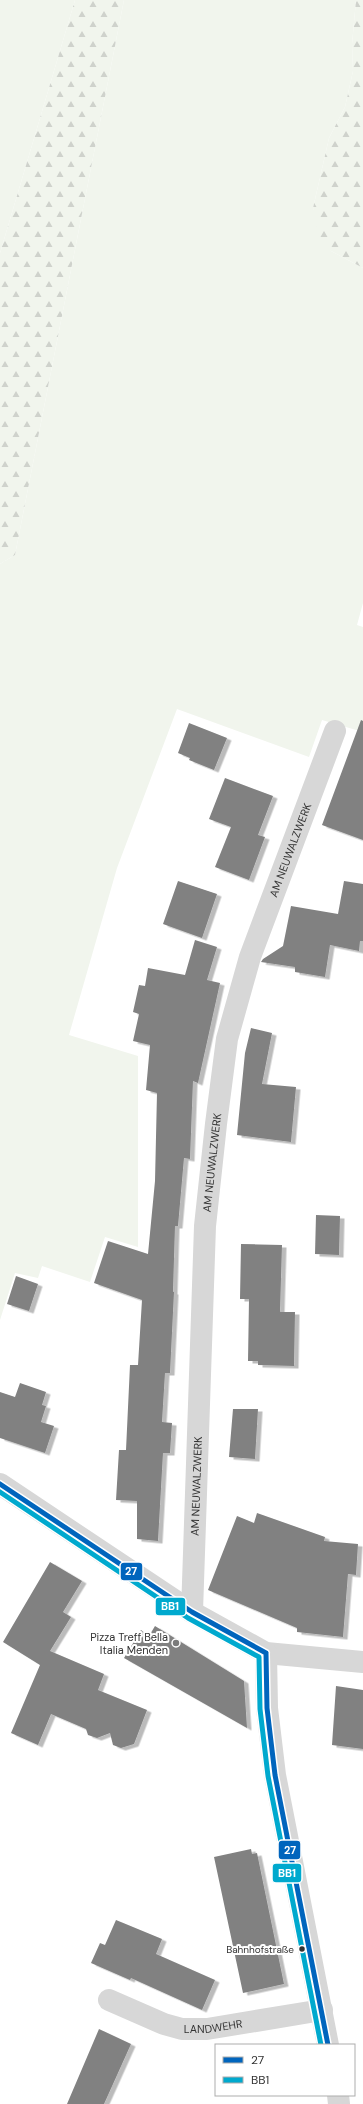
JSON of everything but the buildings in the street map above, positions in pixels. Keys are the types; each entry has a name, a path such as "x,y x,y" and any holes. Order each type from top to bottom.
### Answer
{"street":[{"name":"AM NEUWALZWERK","path":"192,1612 205,1226 227,1039 250,957 335,731"},
{"path":"0,1484 192,1612 266,1653 363,1662"},
{"path":"266,1653 266,1708 275,1775 328,2044"},
{"name":"LANDWEHR","path":"109,2000 164,2024 182,2029 207,2029 322,2010"}],"green space":[{"path":"0,0 75,0 0,253"},
{"path":"75,0 124,0 15,555 0,564 0,253"},
{"path":"124,0 356,0 352,44 353,71 345,107 329,138 313,208 331,251 363,268 363,603 357,625 363,627 363,732 322,720 309,757 177,709 117,868 69,1035 138,1056 138,1247 105,1237 90,1282 42,1266 38,1278 15,1273 0,1320 0,564 15,555"},
{"path":"356,0 363,0 363,268 331,251 320,242 313,208 329,138 345,107 353,71 352,44"}],"transit line":[{"name":"27","path":"0,1484 192,1612 266,1653"},
{"name":"BB1","path":"0,1492 188,1618 259,1657 260,1709 268,1776 321,2044"},
{"name":"27","path":"266,1653 267,1708 275,1775 328,2044"}],"place":[{"name":"Pizza Treff Bella Italia Menden","path":"176,1643"},
{"name":"Bahnhofstraße","path":"302,1949"}]}
